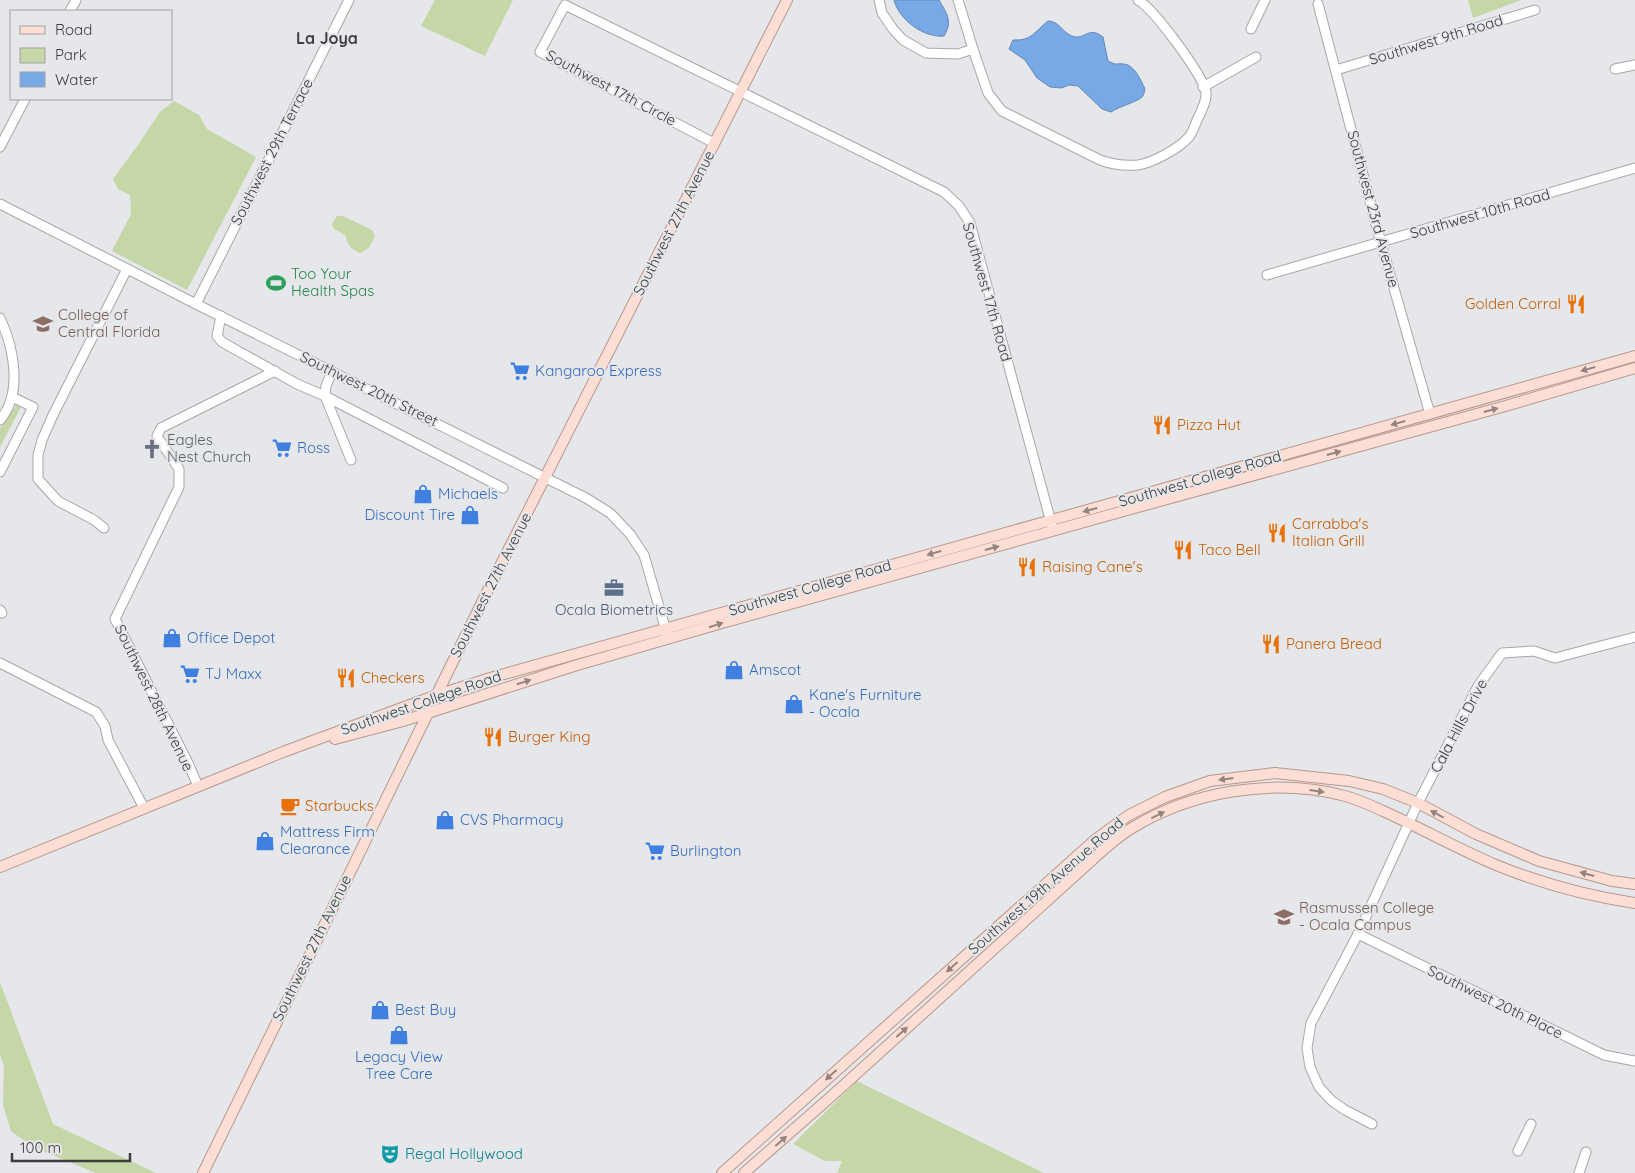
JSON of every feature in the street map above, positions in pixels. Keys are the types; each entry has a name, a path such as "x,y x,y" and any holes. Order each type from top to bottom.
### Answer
{"main road":[{"name":"Southwest 27th Avenue","path":"203,1173 428,712 786,0"},
{"name":"Southwest College Road","path":"0,872 317,743 403,721 574,666 1430,414 1635,356"},
{"name":"Southwest College Road","path":"0,867 283,752 437,694 666,629 1502,407 1635,368"},
{"name":"Southwest 19th Avenue Road","path":"723,1173 1088,846 1129,815 1165,797 1210,781 1274,773 1349,781 1383,789 1418,804 1476,834 1539,861 1612,881 1635,884"},
{"name":"Southwest 19th Avenue Road","path":"744,1173 1091,861 1133,828 1181,804 1237,790 1275,788 1314,790 1342,795 1409,823 1496,865 1534,879 1589,895 1635,903"}],"street":[{"name":"Southwest 29th Terrace","path":"196,304 349,0"},
{"path":"880,0 882,13 893,29 903,40 926,54 958,54 973,49"},
{"path":"958,0 988,93 1002,111 1111,164 1138,165 1170,153 1189,137 1203,107 1206,93 1198,75 1163,23 1146,4 1138,0"},
{"path":"1251,29 1265,0"},
{"name":"Southwest 23rd Avenue","path":"1318,4 1381,243 1430,414"},
{"name":"Southwest 17th Circle","path":"714,143 540,52 552,28 565,5 740,91"},
{"name":"Southwest 9th Road","path":"1336,70 1535,10"},
{"path":"1204,87 1256,57"},
{"path":"1615,69 1635,65"},
{"name":"Southwest 17th Road","path":"740,91 944,192 960,206 970,223 1052,526"},
{"path":"0,147 24,100"},
{"name":"Southwest 10th Road","path":"1267,275 1635,168"},
{"name":"Southwest 20th Street","path":"0,204 196,304 546,476 610,513 630,534 644,555 669,639"},
{"path":"104,528 94,520 58,501 38,479 38,455 42,440 66,389 126,268"},
{"path":"221,316 217,336 222,342 503,488"},
{"path":"0,318 8,339 13,362 11,400 0,420"},
{"name":"Southwest 28th Avenue","path":"198,786 114,620 180,487 179,469 157,436 161,428 275,371"},
{"path":"332,371 326,386 325,396 351,460"},
{"path":"0,398 33,407 0,472"},
{"name":"Cala Hills Drive","path":"1418,804 1478,686 1502,653 1534,651 1556,658 1635,637"},
{"path":"0,663 96,712 106,726 108,740 144,808"},
{"path":"1372,1124 1332,1101 1319,1087 1310,1067 1307,1048 1311,1023 1358,934 1418,804"},
{"name":"Southwest 20th Place","path":"1358,934 1604,1056 1635,1061"},
{"path":"1518,1151 1531,1124"},
{"path":"1579,1173 1586,1152"}],"green space":[{"path":"435,0 513,0 485,56 421,26"},
{"path":"1468,0 1521,0 1473,18"},
{"path":"174,101 199,115 207,129 256,157 187,290 112,251 131,214 130,195 118,189 113,179 160,112"},
{"path":"337,216 343,216 372,230 375,236 369,248 360,253 350,247 346,236 333,228 332,224"},
{"path":"17,404 21,407 0,447 0,428"},
{"path":"0,982 53,1124 156,1173 96,1173 33,1147 11,1131 3,1105 4,1066 0,1055"},
{"path":"857,1081 1044,1173 837,1173 842,1161 825,1161 793,1144"}],"water":[{"path":"894,0 939,0 948,18 947,31 944,36 928,34 913,26 901,14"},
{"path":"1048,21 1052,21 1072,36 1080,37 1094,32 1103,37 1108,61 1115,64 1128,65 1134,70 1145,89 1142,97 1111,112 1102,109 1078,86 1050,87 1037,78 1025,60 1009,49 1013,40 1029,37"}],"place":[{"name":"Too Your Health Spas","path":"276,283"},
{"name":"Golden Corral","path":"1576,304"},
{"name":"College of Central Florida","path":"43,324"},
{"name":"Kangaroo Express","path":"520,371"},
{"name":"Pizza Hut","path":"1162,425"},
{"name":"Ross","path":"282,448"},
{"name":"Eagles Nest Church","path":"152,449"},
{"name":"Michaels","path":"423,494"},
{"name":"Discount Tire","path":"470,515"},
{"name":"Carrabba's Italian Grill","path":"1277,533"},
{"name":"Taco Bell","path":"1183,550"},
{"name":"Raising Cane's","path":"1027,567"},
{"name":"Ocala Biometrics","path":"614,588"},
{"name":"Office Depot","path":"172,638"},
{"name":"Panera Bread","path":"1271,644"},
{"name":"Amscot","path":"734,670"},
{"name":"TJ Maxx","path":"190,674"},
{"name":"Checkers","path":"346,678"},
{"name":"Kane's Furniture - Ocala","path":"794,704"},
{"name":"Burger King","path":"493,737"},
{"name":"Starbucks","path":"290,806"},
{"name":"CVS Pharmacy","path":"445,820"},
{"name":"Mattress Firm Clearance","path":"265,841"},
{"name":"Burlington","path":"655,851"},
{"name":"Rasmussen College - Ocala Campus","path":"1284,917"},
{"name":"Best Buy","path":"380,1010"},
{"name":"Legacy View Tree Care","path":"399,1035"},
{"name":"Regal Hollywood","path":"390,1154"}],"district":[{"name":"La Joya","path":"327,38"}]}
